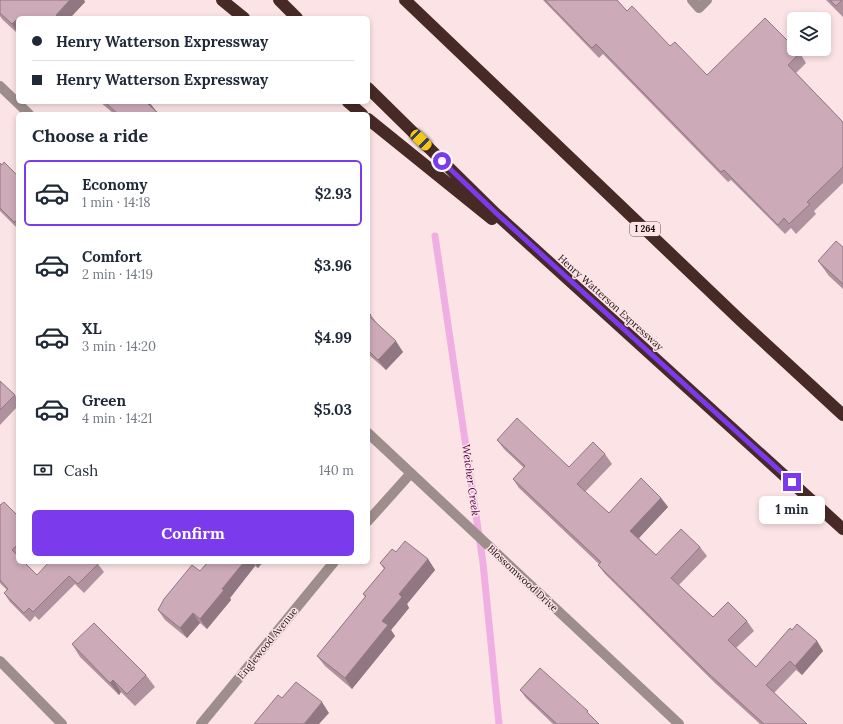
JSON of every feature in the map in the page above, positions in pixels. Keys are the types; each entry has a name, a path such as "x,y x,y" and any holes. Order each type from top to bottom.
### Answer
{"highway":[{"path":"222,0 242,16"},
{"path":"278,0 295,16"},
{"name":"I 264","path":"405,0 449,40 740,320 843,415"},
{"path":"415,0 449,40"},
{"name":"Henry Watterson Expressway","path":"370,90 496,213 843,529"},
{"path":"350,104 360,112"},
{"path":"370,121 592,300"}],"street":[{"path":"692,0 699,8 708,0"},
{"path":"0,86 16,101"},
{"path":"19,104 27,112"},
{"name":"Blossomwood Drive","path":"370,435 679,724"},
{"path":"370,519 411,473"},
{"name":"Englewood Avenue","path":"201,724 332,564"},
{"path":"0,661 62,724"}],"building":[{"path":"0,0 70,0 56,15 57,16 16,16 16,20 12,24 0,13"},
{"path":"545,0 617,0 627,11 632,6 670,46 675,42 707,75 765,18 787,40 787,56 797,56 788,65 843,122 843,167 807,202 810,204 789,224 784,218 778,225 724,170 721,172 596,44 592,48"},
{"path":"830,0 842,0 836,6"},
{"path":"107,104 148,104 157,112 116,112"},
{"path":"4,162 16,174 16,221 14,222 0,208 0,163 2,165"},
{"path":"836,241 843,247 843,284 818,261"},
{"path":"370,317 396,341 378,360 370,352"},
{"path":"0,381 15,395 0,410"},
{"path":"517,418 569,467 593,442 605,454 577,484 609,513 641,478 661,498 630,531 656,555 681,529 700,547 671,578 713,617 728,602 747,621 728,640 756,667 790,628 792,630 797,624 817,641 795,666 790,661 766,685 807,724 764,724 709,674 598,565 601,562 513,479 525,466 497,440"},
{"path":"4,502 16,514 16,546 12,550 16,554 16,564 26,564 37,575 47,564 98,564 78,584 69,576 33,612 29,608 24,613 4,593 8,589 0,580 0,505"},
{"path":"405,541 428,559 399,594 402,597 382,621 388,625 345,678 317,656 366,596 363,594 385,568 380,563 392,549 396,552"},
{"path":"206,564 242,564 222,589 224,590 200,619 193,613 180,628 158,610 164,599 192,565 200,571"},
{"path":"94,623 146,675 127,694 113,680 110,683 72,644"},
{"path":"540,668 588,711 587,712 599,724 557,724 520,690"},
{"path":"296,682 322,702 304,724 254,724 278,695 282,698"}],"waterway":[{"name":"Weicher Creek","path":"435,236 483,563 499,724"}],"route":[{"path":"442,161 496,213 792,482"}]}
